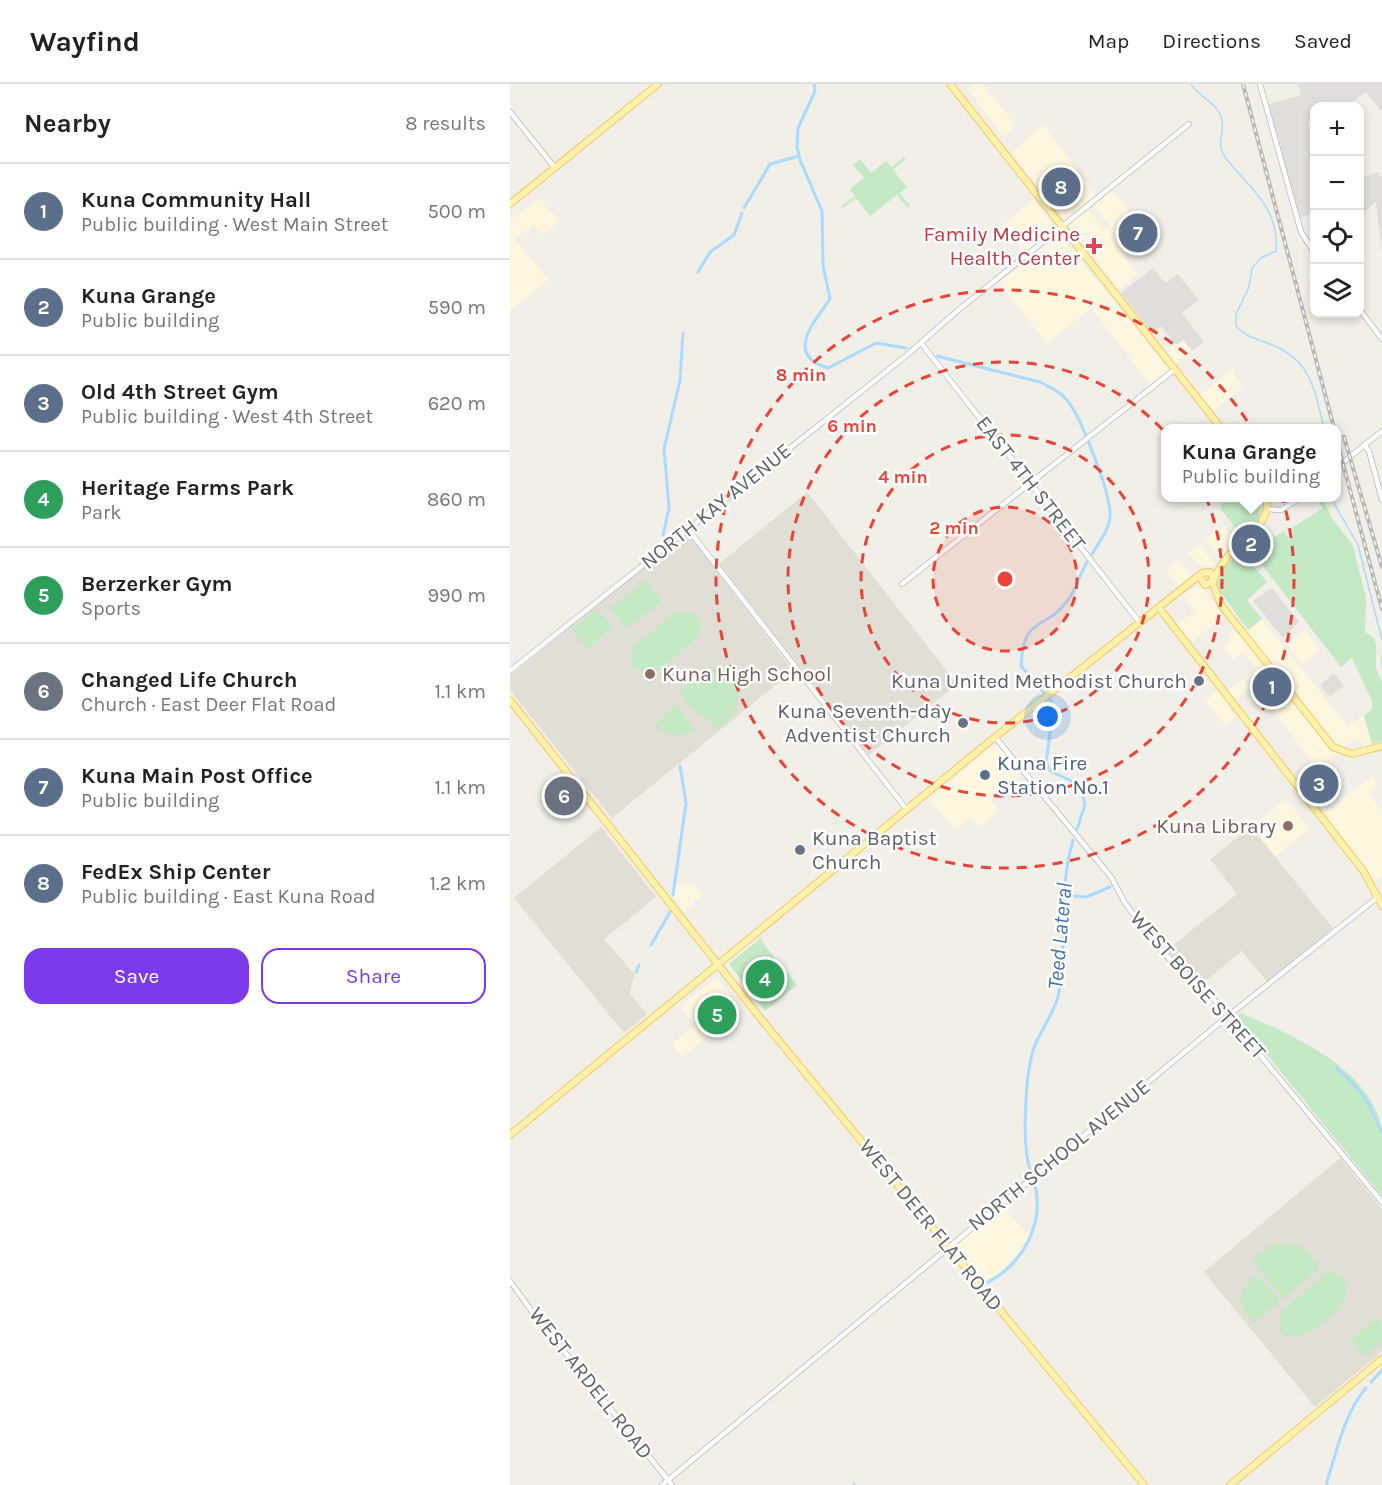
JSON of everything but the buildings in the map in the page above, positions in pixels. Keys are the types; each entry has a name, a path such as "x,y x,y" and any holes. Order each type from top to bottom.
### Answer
{"main road":[{"path":"510,204 658,84"},
{"path":"950,84 1217,424"},
{"path":"510,1136 995,737 1204,572 1209,572 1222,563 1260,526 1267,509 1267,502"},
{"path":"1183,590 1204,585 1213,580 1222,563"},
{"path":"1209,572 1218,599"},
{"path":"1200,577 1204,585 1218,599 1337,751 1359,754 1382,746"},
{"path":"1159,608 1364,872 1382,906"},
{"name":"WEST DEER FLAT ROAD","path":"510,700 718,965 1144,1485"},
{"path":"1230,1485 1382,1359"}],"street":[{"path":"1260,84 1301,232 1310,246"},
{"path":"510,112 555,168"},
{"name":"NORTH KAY AVENUE","path":"510,672 907,355 1189,124"},
{"path":"1364,316 1382,339"},
{"name":"EAST 4TH STREET","path":"921,343 1140,623"},
{"path":"902,585 1174,369"},
{"path":"1341,464 1382,430"},
{"path":"1364,446 1369,451 1382,500"},
{"path":"1267,509 1281,510 1294,502"},
{"path":"688,529 907,810"},
{"name":"WEST BOISE STREET","path":"995,737 1111,878 1125,903 1161,951 1203,987 1382,1202"},
{"name":"NORTH SCHOOL AVENUE","path":"662,1485 1228,1016 1378,897"},
{"name":"WEST ARDELL ROAD","path":"510,1281 533,1313 672,1485"}],"shaded area":[{"path":"976,84 982,84 1016,126 1003,137 969,90"},
{"path":"1298,84 1382,84 1382,112 1366,92 1352,102 1310,102 1310,121 1308,122 1310,130 1310,214 1300,218 1269,104 1301,95"},
{"path":"1043,124 1095,195 1084,204 1104,231 1110,226 1094,206 1112,190 1146,234 1123,255 1138,274 1119,289 1012,153"},
{"path":"1379,172 1379,176 1382,175 1382,253 1376,202 1364,212 1364,176"},
{"path":"539,198 559,222 543,235 534,224 515,239 548,280 510,310 510,221"},
{"path":"1034,200 1055,228 1025,253 1003,225"},
{"path":"1060,235 1159,358 1183,340 1192,351 1150,384 1091,308 1047,343 999,283"},
{"path":"1153,268 1165,283 1178,274 1199,300 1182,313 1204,342 1192,351 1183,340 1176,345 1161,326 1152,333 1121,293"},
{"path":"1231,370 1243,387 1213,411 1200,395"},
{"path":"807,492 957,684 869,755 719,564"},
{"path":"1224,525 1235,539 1234,544 1220,558 1205,540"},
{"name":"Kuna High School","path":"687,532 793,671 612,818 510,690 510,676"},
{"path":"1200,544 1215,564 1213,566 1202,567 1188,553"},
{"path":"1179,559 1192,575 1179,587 1166,570"},
{"path":"1197,587 1202,588 1224,616 1192,642 1177,625 1195,611 1183,595"},
{"path":"1273,589 1299,622 1283,638 1253,601"},
{"path":"1262,619 1348,727 1363,715 1372,744 1364,746 1357,737 1317,768 1246,676 1255,669 1250,661 1243,653 1233,660 1223,647 1231,640 1228,635 1234,630 1240,636"},
{"path":"1304,630 1320,650 1302,664 1287,644"},
{"path":"1334,673 1344,686 1329,697 1320,685"},
{"path":"1244,678 1251,687 1227,705 1235,718 1225,725 1205,701 1216,691 1222,695"},
{"path":"993,745 998,746 1021,775 990,800 999,810 979,827 971,817 955,830 930,800"},
{"path":"1373,776 1377,788 1369,793 1382,811 1382,876 1375,881 1324,814"},
{"path":"1286,799 1309,829 1275,856 1251,827"},
{"path":"601,827 656,897 604,939 634,974 630,994 647,1014 624,1033 514,898"},
{"path":"1251,827 1333,928 1267,982 1242,951 1204,982 1166,951 1237,894 1210,859"},
{"path":"677,883 693,884 702,896 684,911 673,897"},
{"path":"716,977 741,1008 682,1057 672,1044 695,1025 680,1007"},
{"path":"1340,1158 1382,1209 1382,1352 1315,1407 1204,1272"},
{"path":"1003,1206 1031,1239 994,1279 986,1281 957,1243"}],"green space":[{"path":"904,157 906,159 893,170 907,187 900,193 910,206 908,208 897,195 870,216 856,198 843,208 841,206 855,196 850,189 864,178 853,165 860,159 871,173 886,161 891,167"},
{"path":"1224,502 1261,502 1259,520 1243,537 1220,508"},
{"path":"1318,502 1325,502 1331,517 1352,544 1366,597 1365,632 1374,638 1376,645 1376,669 1382,682 1382,741 1372,744 1364,716 1372,709 1372,701 1352,658 1341,667 1256,557 1274,545 1270,540 1284,531 1290,540 1293,536 1292,528 1323,508"},
{"path":"1241,550 1267,582 1247,600 1262,619 1248,630 1216,586 1226,565"},
{"path":"646,580 662,601 626,629 610,608"},
{"path":"597,609 612,628 587,649 571,629"},
{"path":"682,610 697,617 701,627 698,638 648,679 647,674 641,673 631,665 632,648 673,613"},
{"path":"725,664 735,681 738,698 732,715 718,729 690,707 681,696 681,689 692,680"},
{"path":"676,704 694,730 673,735 655,725"},
{"path":"761,938 797,985 765,1011 729,964"},
{"path":"1240,1013 1305,1043 1347,1072 1363,1089 1375,1109 1382,1131 1382,1196 1237,1018"},
{"path":"1289,1243 1305,1249 1319,1268 1283,1299 1252,1260 1270,1246"},
{"path":"1326,1273 1335,1274 1343,1279 1347,1290 1342,1304 1331,1317 1316,1328 1301,1335 1288,1336 1280,1328 1280,1311"},
{"path":"1258,1275 1280,1301 1254,1322 1246,1315 1240,1297 1249,1281"},
{"path":"1376,1318 1382,1325 1382,1342 1365,1356 1350,1339"}],"waterway":[{"name":"Teed Lateral","path":"814,84 815,91 798,128 797,147 800,160 822,211 823,265 830,299 806,337 805,347 808,355 815,362 828,368 876,343 906,348"},
{"path":"1191,84 1218,110 1222,122 1222,153 1268,209 1276,235 1276,251 1261,258 1252,268 1249,287 1236,314 1236,326 1249,336 1286,352 1304,369 1314,390 1323,424"},
{"path":"744,208 770,164 799,156"},
{"path":"698,272 710,252 734,235 742,213"},
{"path":"663,535 669,508 664,449 680,380 683,333"},
{"name":"Teed Lateral","path":"937,356 1040,382 1067,400 1080,422 1094,457 1109,507 1108,527 1092,554"},
{"path":"1333,502 1358,545 1382,640"},
{"name":"Teed Lateral","path":"1078,784 1050,771 1046,762 1054,705 1021,666 1026,638 1031,631 1059,610 1068,600 1087,562"},
{"path":"1382,655 1382,666"},
{"path":"673,895 686,803 680,766"},
{"name":"Teed Lateral","path":"1077,829 1085,805 1082,789"},
{"name":"Teed Lateral","path":"1031,1172 1025,1127 1029,1072 1035,1045 1059,994 1064,896 1068,859 1073,840"},
{"path":"1063,895 1086,897 1110,887"},
{"path":"651,945 670,912"},
{"path":"636,972 639,965"},
{"path":"1336,1068 1364,1097 1382,1133"},
{"name":"Teed Lateral","path":"986,1283 1011,1265 1021,1254 1028,1241 1037,1212 1034,1181"},
{"path":"1371,1382 1382,1370"},
{"path":"1326,1485 1346,1422 1358,1398 1366,1388"}],"railway":[{"path":"1243,84 1333,424"},
{"path":"1344,437 1382,567"},
{"path":"1341,457 1382,609"}],"place":[{"name":"FedEx Ship Center","path":"1061,187"},
{"name":"Kuna Main Post Office","path":"1138,233"},
{"name":"Family Medicine Health Center","path":"1094,246"},
{"name":"Kuna Grange","path":"1251,544"},
{"name":"Kuna High School","path":"650,674"},
{"name":"Kuna United Methodist Church","path":"1199,681"},
{"name":"Kuna Community Hall","path":"1272,687"},
{"name":"Kuna Seventh-day Adventist Church","path":"963,723"},
{"name":"Kuna Fire Station No.1","path":"985,775"},
{"name":"Old 4th Street Gym","path":"1319,784"},
{"name":"Changed Life Church","path":"564,796"},
{"name":"Kuna Library","path":"1288,826"},
{"name":"Kuna Baptist Church","path":"800,850"},
{"name":"Heritage Farms Park","path":"765,979"},
{"name":"Berzerker Gym","path":"717,1015"}]}
